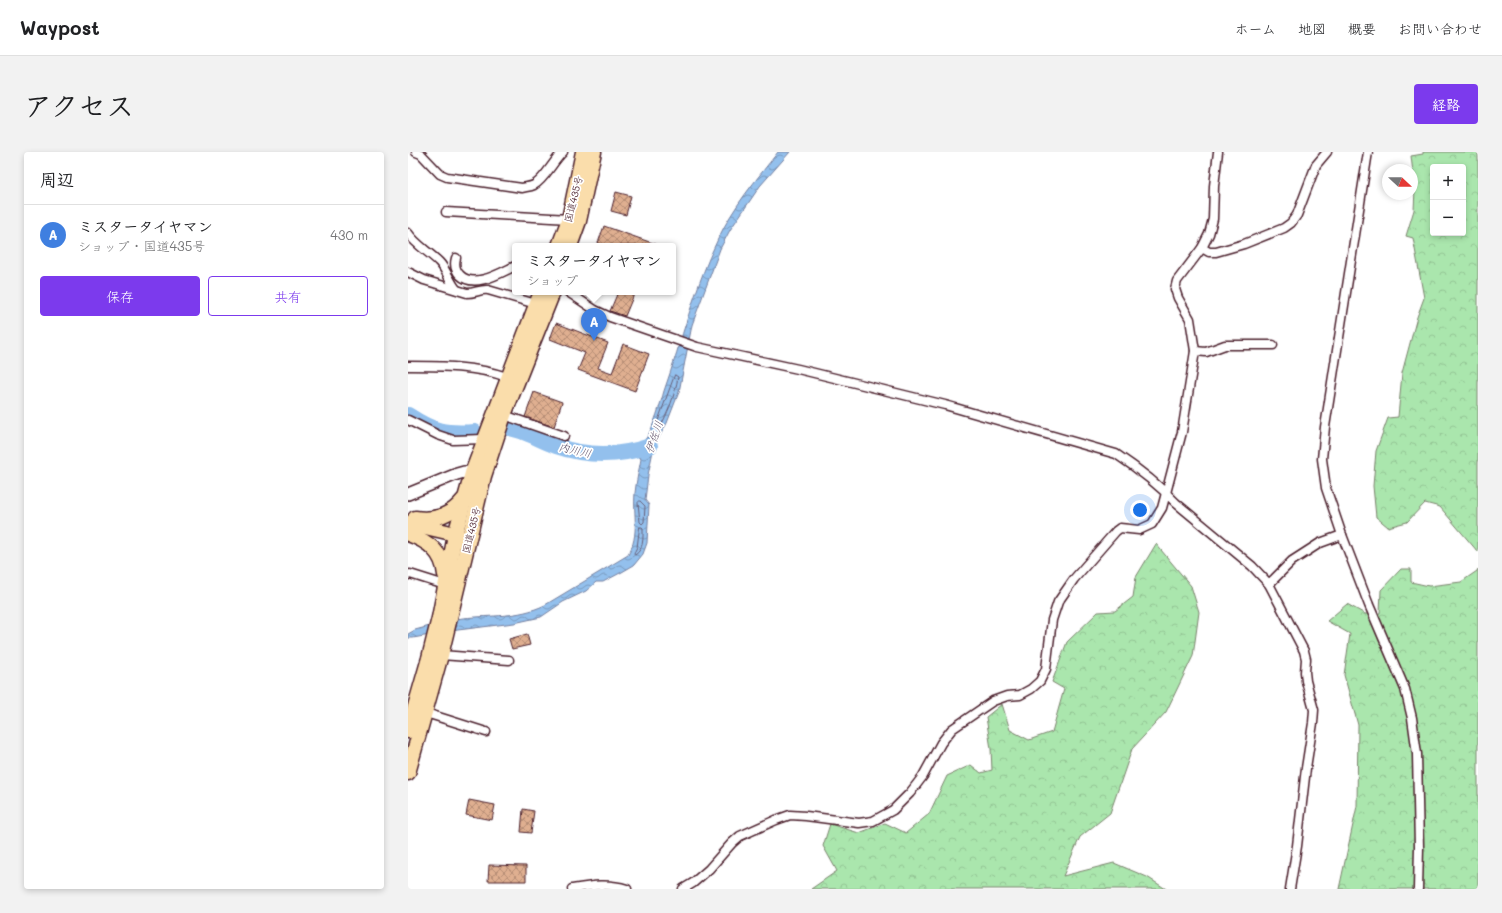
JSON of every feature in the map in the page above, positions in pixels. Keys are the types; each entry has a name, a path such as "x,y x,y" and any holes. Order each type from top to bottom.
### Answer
{"highway":[{"name":"国道435号","path":"560,243 569,219 583,152"},
{"name":"国道435号","path":"571,243 579,220 594,152"},
{"name":"国道435号","path":"445,617 445,585 463,500 478,474 504,415 552,295"},
{"name":"国道435号","path":"408,730 440,637 468,541 484,439 539,298"},
{"path":"408,517 422,519 439,517 452,511 463,500"},
{"path":"408,523 468,541"},
{"path":"408,533 454,537"},
{"path":"408,533 430,544 438,553 444,571 445,585"},
{"name":"国道435号","path":"408,773 441,655 440,637"}],"main road":[{"path":"408,494 457,474 478,474"}],"street":[{"path":"416,152 420,154 440,174 447,177 522,188 533,186 540,180 556,158 563,152"},
{"path":"683,889 693,883 709,869 740,836 776,820 790,815 859,823 873,821 893,810 910,793 923,776 941,743 952,729 993,701 1007,696 1020,695 1031,689 1040,680 1046,669 1052,620 1058,602 1074,579 1116,531 1120,528 1139,530 1152,524 1162,508 1182,432 1195,352 1190,319 1175,289 1177,281 1202,248 1209,234 1213,219 1214,186 1218,152"},
{"path":"1202,248 1209,252 1216,252 1244,244 1284,228 1291,223 1297,214 1316,165 1327,152"},
{"path":"1368,152 1325,427 1322,459 1326,488 1342,535 1369,605 1405,688 1412,718 1418,754 1418,889"},
{"path":"446,212 569,219"},
{"path":"408,233 411,238 440,263 456,289"},
{"path":"456,258 456,271 462,277 469,280 488,278 512,267"},
{"path":"408,272 424,280 467,293 474,293 483,289 512,294"},
{"path":"520,295 539,298"},
{"path":"572,295 595,310 610,317 697,347 798,369 937,403 1116,454 1135,466 1176,503 1252,566 1269,584 1304,651 1306,659 1306,681 1314,710 1311,742 1300,807 1297,846 1290,889"},
{"path":"1195,352 1206,352 1225,345 1273,345"},
{"path":"408,366 448,366 507,377"},
{"path":"504,415 564,436"},
{"path":"408,420 428,431 453,440 484,439"},
{"path":"1269,584 1298,558 1320,543 1342,535"},
{"path":"408,575 410,574 445,585"},
{"path":"441,655 510,660"},
{"path":"426,713 486,732"},
{"path":"572,889 595,885 613,885 627,889"}],"green space":[{"path":"1423,152 1478,152 1478,552 1440,507 1425,503 1407,522 1388,527 1376,517 1373,486 1376,451 1388,418 1398,417 1402,373 1417,317 1424,298 1413,238 1406,236 1414,210 1414,200 1418,200 1418,164 1412,164 1411,156 1423,154"},
{"path":"1156,544 1191,586 1199,612 1193,656 1166,712 1132,749 1110,813 1080,837 1063,876 1114,863 1147,877 1166,889 811,889 837,871 823,846 830,824 859,833 885,823 906,833 929,814 947,776 971,765 981,773 992,770 991,749 986,717 1002,704 1010,730 1029,740 1052,732 1064,689 1052,682 1067,642 1098,612 1115,611 1133,597 1136,577"},
{"path":"1401,569 1411,569 1411,582 1429,586 1461,582 1478,569 1478,889 1339,889 1357,806 1358,725 1344,675 1350,634 1327,621 1347,604 1365,614 1380,613 1381,590"}],"water":[{"name":"伊佐川","path":"778,152 790,152 760,186 730,230 720,249 692,325 679,392 667,423 654,446 645,500 649,505 647,543 643,554 634,565 603,582 596,582 586,591 563,602 541,617 514,623 408,638 408,634 415,630 451,620 515,614 535,609 545,605 628,555 632,547 635,532 635,493 641,459 637,454 640,445 649,433 659,408 702,276 724,227 745,194"}],"building":[{"path":"616,192 631,196 626,215 611,211"},
{"path":"604,226 652,243 598,243"},
{"path":"617,295 634,295 625,316 610,311"},
{"path":"556,323 608,343 598,368 612,373 623,344 649,354 635,391 578,370 585,353 550,339"},
{"path":"534,392 562,402 554,427 525,417"},
{"path":"527,634 530,645 512,649 509,639"},
{"path":"469,800 495,805 492,820 466,815"},
{"path":"523,809 534,811 531,833 521,832"},
{"path":"489,865 526,866 526,881 488,881"}],"waterway":[{"name":"内川川","path":"408,415 425,425 440,431 456,433 475,432"},
{"name":"内川川","path":"503,427 524,432 568,450 591,454 615,454 638,450 650,446"}],"place":[{"name":"ミスタータイヤマン","path":"594,341"}]}
